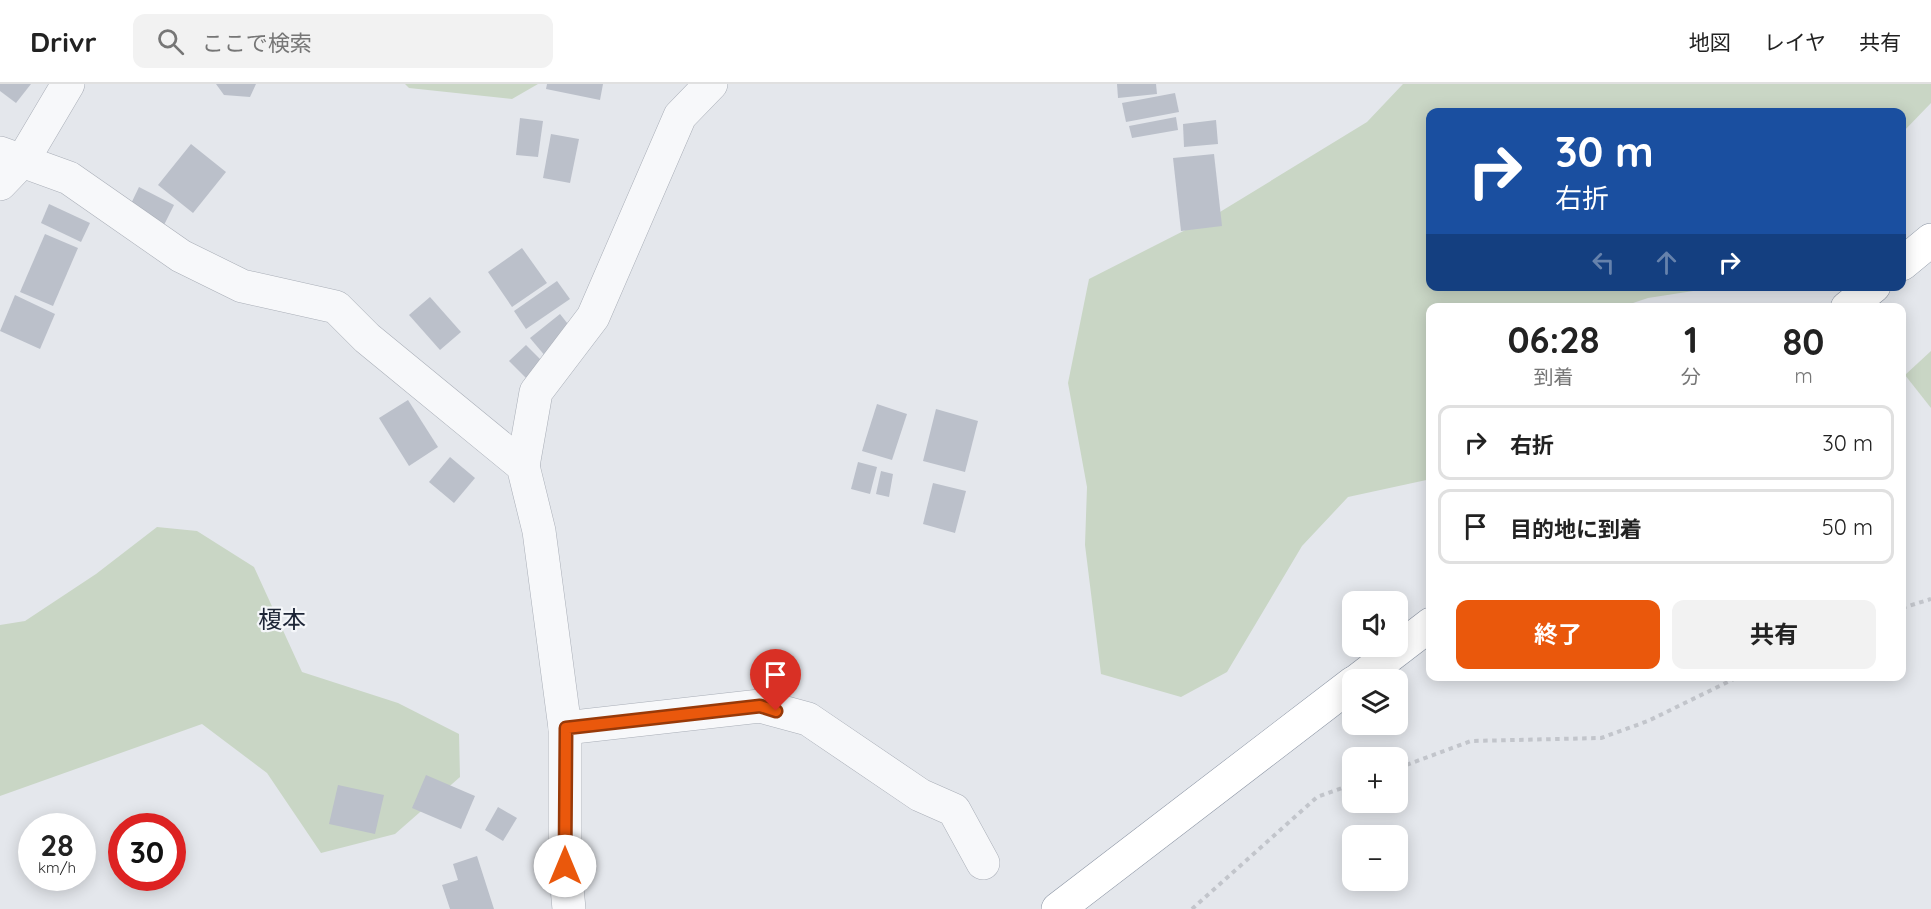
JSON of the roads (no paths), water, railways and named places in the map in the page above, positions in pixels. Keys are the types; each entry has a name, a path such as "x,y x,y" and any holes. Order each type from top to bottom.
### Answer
{"highway":[{"path":"1906,261 1931,240"},
{"path":"1853,303 1868,291"},
{"path":"1372,669 1426,628"},
{"path":"1058,909 1342,691"}],"street":[{"path":"0,184 12,157 68,84"},
{"path":"569,909 565,866 566,728 539,531 523,465 536,392 592,317 680,116 711,84"},
{"path":"12,157 69,178 181,256 242,286 336,307 367,338 523,465"},
{"path":"566,728 760,706 808,719 920,795 954,810 983,863"}],"district":[{"name":"榎本","path":"282,620"}]}
